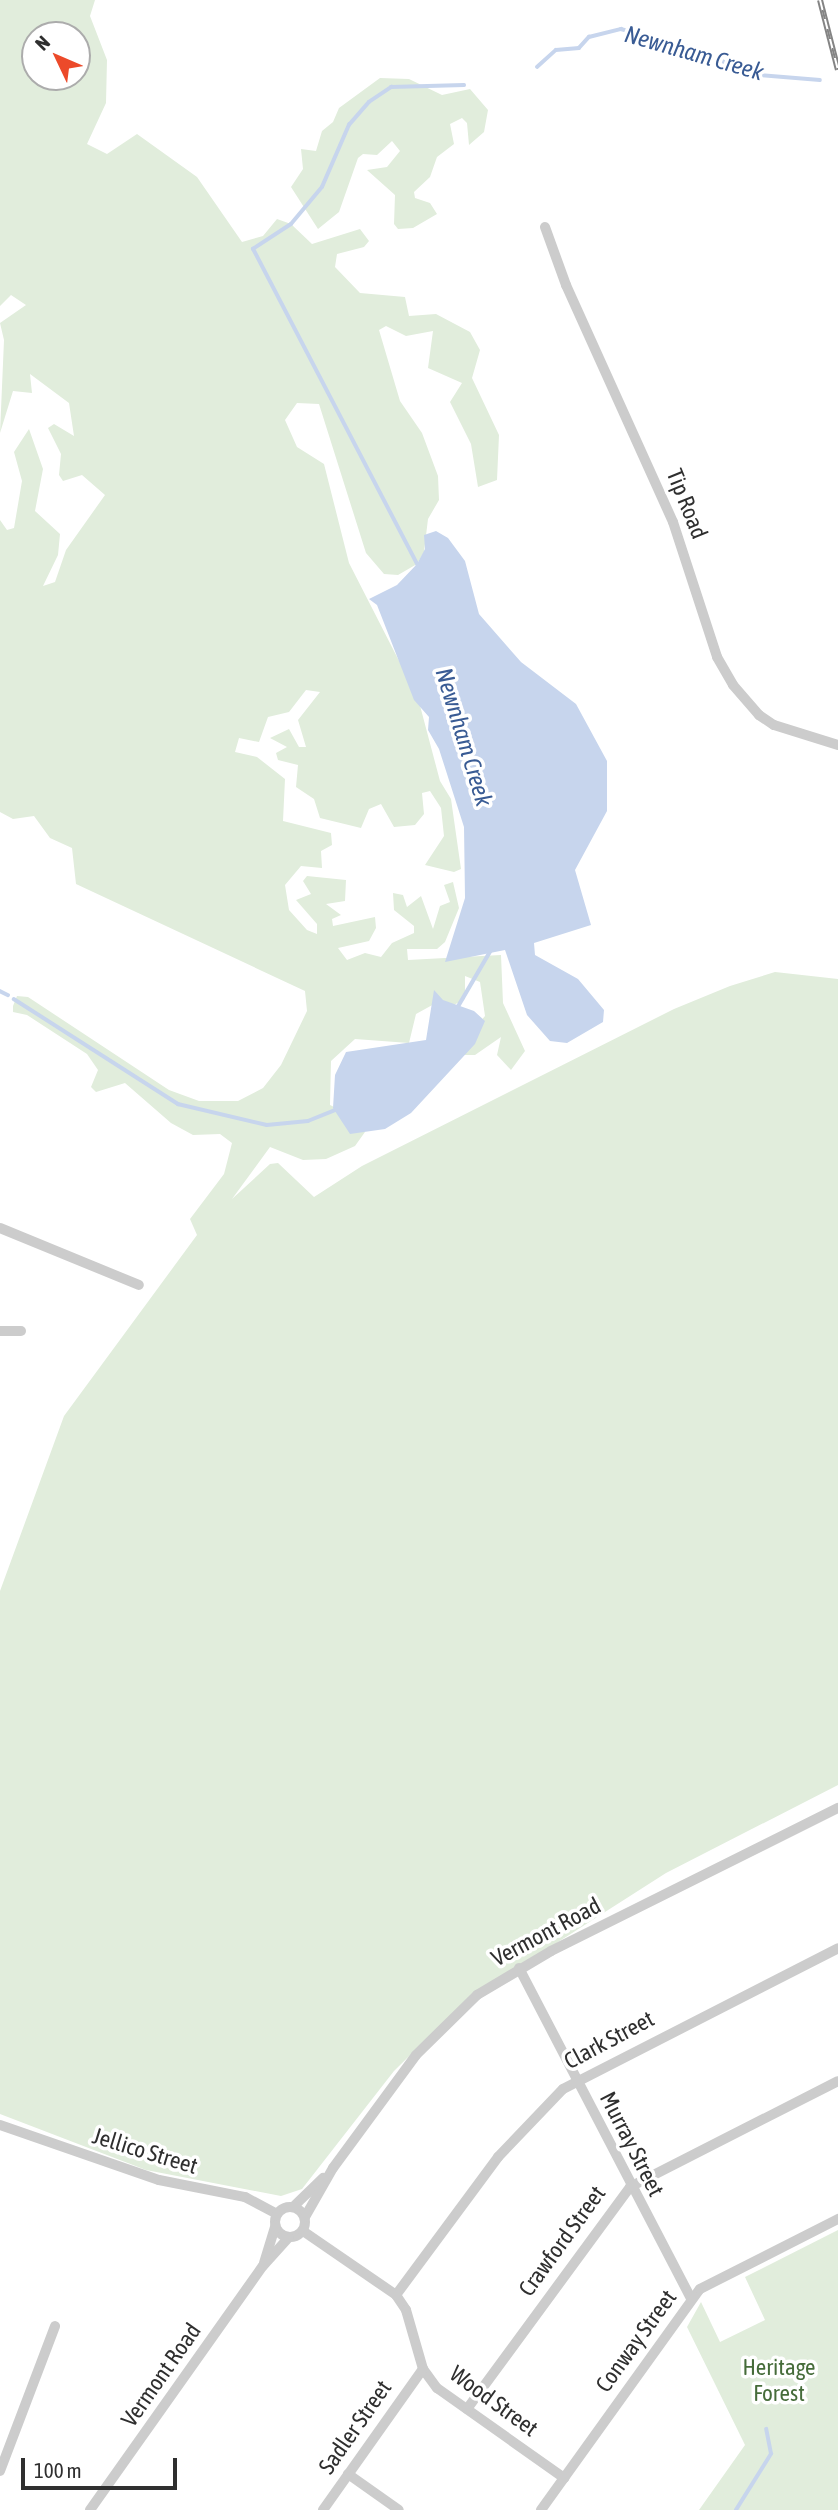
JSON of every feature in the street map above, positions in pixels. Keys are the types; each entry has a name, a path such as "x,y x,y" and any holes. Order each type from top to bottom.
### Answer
{"street":[{"name":"Tip Road","path":"545,227 566,285 674,522 717,657 727,676 746,703 766,720 797,735 838,745"},
{"path":"0,1228 139,1285"},
{"path":"0,1331 21,1331"},
{"name":"Vermont Road","path":"91,2509 263,2266 288,2238 303,2231 304,2217 333,2168 436,2033 477,1996 519,1968 838,1808"},
{"name":"Clark Street","path":"396,2295 498,2157 576,2079 838,1948"},
{"name":"Murray Street","path":"519,1968 630,2187 691,2299"},
{"name":"Crawford Street","path":"467,2409 630,2187 838,2081"},
{"name":"Jellico Street","path":"0,2125 159,2180 245,2197 278,2214"},
{"name":"Vermont Road","path":"263,2266 278,2214 293,2207 333,2168"},
{"path":"293,2207 304,2217"},
{"name":"Conway Street","path":"541,2510 691,2299 714,2281 838,2219"},
{"path":"275,2226 288,2238"},
{"path":"303,2231 396,2295"},
{"name":"Wood Street","path":"396,2295 406,2310 423,2369 437,2388 564,2477"},
{"path":"0,2471 55,2326"},
{"name":"Sadler Street","path":"323,2510 423,2369"},
{"path":"348,2474 398,2510"}],"green space":[{"path":"0,0 95,0 90,16 107,60 106,103 87,144 107,154 137,134 197,177 242,242 263,236 277,219 291,224 312,244 360,229 369,241 364,247 337,254 335,267 360,293 405,297 409,316 436,314 470,332 480,350 472,378 499,435 497,480 478,487 471,444 450,402 462,383 428,368 433,331 406,336 386,326 379,330 400,401 422,433 438,476 439,500 428,519 424,552 417,564 398,575 384,574 366,553 319,404 297,403 285,420 297,447 324,464 349,563 418,698 440,781 451,799 461,869 454,872 425,865 444,836 441,808 430,791 422,793 424,814 415,825 394,827 381,804 369,809 361,828 320,818 314,799 296,787 298,765 278,760 276,753 287,747 270,738 289,729 299,747 306,747 298,720 320,692 306,690 289,712 268,717 259,742 239,738 235,752 257,757 285,779 283,821 331,833 332,845 321,851 322,868 301,866 285,885 289,910 307,930 317,934 317,924 296,900 311,894 303,881 307,876 346,880 345,901 326,904 341,915 332,919 333,926 375,917 376,928 369,941 338,948 347,960 365,953 381,957 392,943 414,933 414,926 394,910 393,893 403,895 407,907 421,896 433,929 440,906 450,902 444,885 453,882 459,908 445,942 437,949 407,949 408,960 501,955 503,1003 525,1051 511,1070 497,1055 501,1037 475,1055 462,1055 460,1045 485,1016 480,982 465,976 465,999 450,1007 436,1003 416,1014 409,1043 355,1039 331,1061 330,1105 355,1117 365,1132 355,1146 326,1159 303,1160 270,1147 232,1199 270,1164 278,1163 314,1197 362,1166 674,1009 730,986 775,972 838,979 838,1785 666,1873 464,2002 394,2071 302,2189 281,2196 146,2170 0,2114 0,1591 64,1416 197,1235 190,1219 224,1174 232,1143 220,1134 193,1135 171,1123 125,1083 96,1092 91,1087 98,1070 87,1054 27,1015 13,1012 13,1006 17,996 28,997 169,1090 199,1101 238,1101 263,1088 281,1065 307,1011 305,991 76,884 72,848 50,838 34,816 13,819 0,812 0,520 7,530 14,528 22,481 14,452 29,429 43,469 35,511 60,534 58,555 43,586 55,582 66,550 105,495 82,475 63,481 59,475 61,454 48,428 54,424 74,436 69,403 30,374 32,393 13,391 0,433 4,340 0,323 26,305 11,295 0,306"},
{"path":"380,78 409,79 442,95 470,89 488,110 484,132 469,145 467,123 462,118 450,124 454,144 437,157 430,177 414,192 415,198 430,203 437,214 413,228 398,229 394,224 395,195 367,170 387,167 400,151 392,141 377,155 363,154 358,158 339,212 318,229 291,187 303,169 301,149 316,151 322,131 333,122 339,108"},
{"name":"Heritage Forest","path":"838,2230 838,2510 699,2510 745,2445 687,2327 701,2302 720,2342 765,2320 745,2277"}],"water":[{"path":"436,531 448,538 465,561 479,614 521,662 576,704 607,761 607,811 575,870 591,925 534,943 535,955 578,979 604,1010 603,1022 567,1043 550,1041 527,1015 505,950 445,962 465,898 464,827 439,749 428,730 429,717 414,700 377,605 369,599 397,585 417,564 425,549 424,535"},
{"path":"434,990 443,1000 474,1011 485,1021 475,1044 411,1113 385,1129 350,1134 333,1108 335,1075 346,1052 426,1040"}],"waterway":[{"name":"Newnham Creek","path":"537,67 556,50 579,48 589,37 621,29 703,51 748,74 820,80"},
{"name":"Newnham Creek","path":"418,566 253,249 291,224 322,187 349,125 369,102 391,87 464,85"},
{"name":"Newnham Creek","path":"456,1010 491,950"},
{"name":"Newnham Creek","path":"0,991 8,995"},
{"name":"Newnham Creek","path":"14,999 178,1104 267,1125 308,1121 338,1109"},
{"path":"736,2510 771,2454 766,2429"}],"railway":[{"path":"820,0 838,70"}]}
